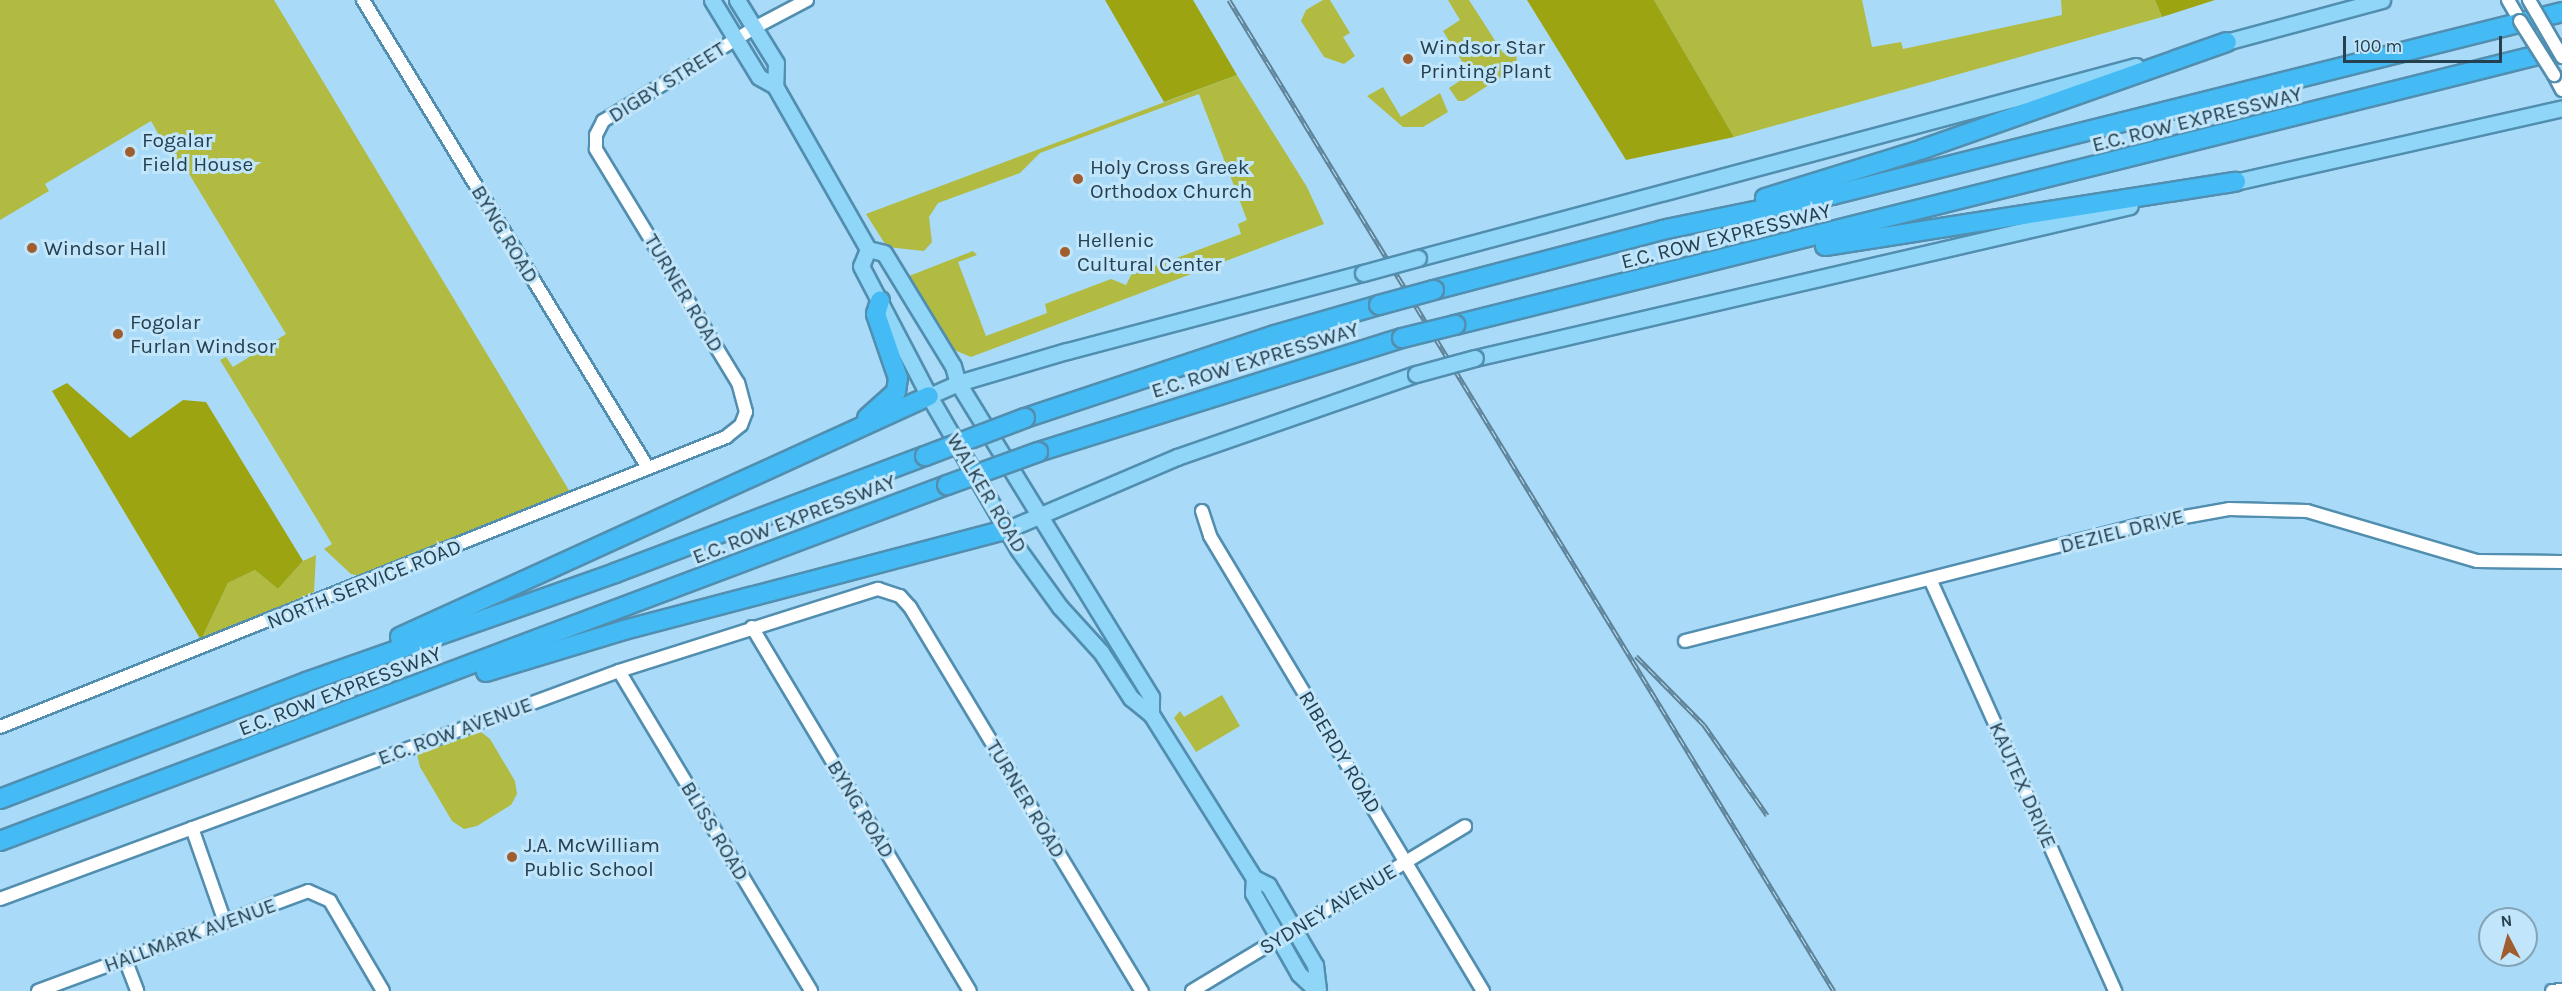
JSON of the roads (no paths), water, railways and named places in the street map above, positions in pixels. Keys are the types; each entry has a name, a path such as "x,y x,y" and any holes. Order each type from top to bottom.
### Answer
{"highway":[{"name":"E.C. ROW EXPRESSWAY","path":"0,799 306,682 615,573 1025,418 1275,334 1662,230 1832,195 2562,12"},
{"path":"1662,230 1923,149 2227,42"},
{"name":"E.C. ROW EXPRESSWAY","path":"0,841 1038,452 1402,338 1719,262 2562,49"},
{"path":"1719,262 2236,182"},
{"path":"818,448 879,411 896,392 896,368 876,314 880,302"},
{"path":"306,682 929,396"},
{"path":"374,702 624,630 1008,529"}],"main road":[{"name":"WALKER ROAD","path":"712,0 759,76 775,86 868,249 884,254 953,366 958,383 1151,697 1151,714"},
{"name":"WALKER ROAD","path":"737,0 776,63 775,86"},
{"path":"929,396 958,383 2382,0"},
{"path":"1008,529 1177,457 1416,374 1475,358 2562,108"},
{"name":"WALKER ROAD","path":"868,249 861,266 929,396 1008,529 1060,607 1101,652 1131,698 1151,714 1254,878 1268,885 1315,965 1318,991"},
{"name":"WALKER ROAD","path":"1254,878 1253,893 1278,939 1299,974 1318,991"}],"street":[{"name":"BYNG ROAD","path":"363,0 648,468"},
{"path":"754,28 807,0"},
{"path":"2529,0 2562,57"},
{"path":"2508,1 2562,90"},
{"name":"DIGBY STREET","path":"596,149 596,135 603,121 754,28"},
{"name":"TURNER ROAD","path":"596,149 738,383 746,412 741,425 726,437"},
{"name":"NORTH SERVICE ROAD","path":"0,727 726,437"},
{"name":"DEZIEL DRIVE","path":"1685,641 2140,525 2229,509 2307,511 2440,553 2477,561 2562,562"},
{"name":"RIBERDY ROAD","path":"1202,511 1210,536 1483,991"},
{"name":"KAUTEX DRIVE","path":"1930,579 2115,991"},
{"name":"E.C. ROW AVENUE","path":"0,899 620,671 752,627 878,589 900,596 910,607"},
{"name":"TURNER ROAD","path":"910,607 1142,991"},
{"name":"BYNG ROAD","path":"752,627 970,991"},
{"name":"BLISS ROAD","path":"620,671 811,991"},
{"name":"SYDNEY AVENUE","path":"1192,991 1465,826"},
{"path":"192,828 225,922"},
{"name":"HALLMARK AVENUE","path":"38,991 308,891 330,901 383,991"},
{"path":"125,959 137,991"},
{"path":"2552,991 2562,990"}],"railway":[{"path":"1229,0 1834,991"},
{"path":"1636,656 1704,725 1767,815"}],"place":[{"name":"Windsor Star Printing Plant","path":"1408,59"},
{"name":"Fogalar Field House","path":"130,152"},
{"name":"Holy Cross Greek Orthodox Church","path":"1078,179"},
{"name":"Windsor Hall","path":"32,248"},
{"name":"Hellenic Cultural Center","path":"1065,252"},
{"name":"Fogolar Furlan Windsor","path":"118,334"},
{"name":"J.A. McWilliam Public School","path":"512,857"}]}
